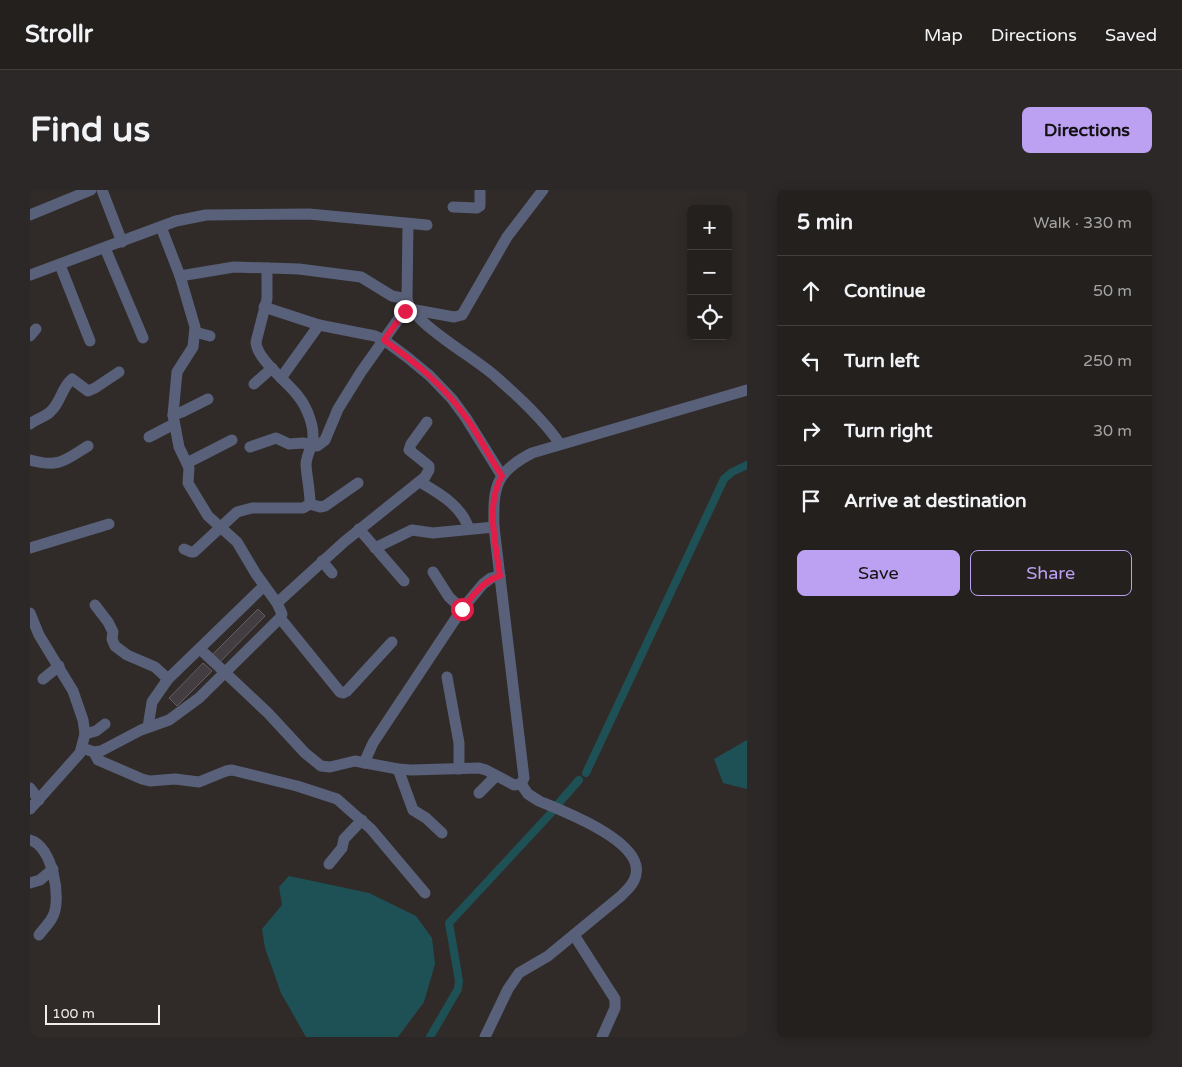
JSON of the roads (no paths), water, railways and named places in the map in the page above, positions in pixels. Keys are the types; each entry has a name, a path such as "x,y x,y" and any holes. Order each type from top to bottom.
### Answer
{"street":[{"path":"30,216 90,190"},
{"path":"102,190 122,242"},
{"path":"453,207 477,208 480,206 480,190"},
{"path":"180,276 222,268 267,268 300,269 361,277 409,304 454,317 462,315 507,237 542,190"},
{"path":"30,275 189,218 224,214 309,214 427,225"},
{"path":"250,447 276,438 286,443 303,443 311,446 317,446 325,440 338,409 361,372 409,304 408,224"},
{"path":"82,748 94,752 108,749 148,727 163,723 186,709 282,614 277,603 264,586 237,542 208,516 190,489 189,472 179,447 173,419 177,372 193,347 194,321 180,276 161,227"},
{"path":"105,248 143,338"},
{"path":"60,265 90,341"},
{"path":"267,268 267,298 256,347 272,368 298,396 312,426 313,439 306,457 310,504"},
{"path":"409,304 432,329 481,364 501,381 548,428 560,444"},
{"path":"264,307 319,326 364,334 384,340 430,376 452,399 502,476"},
{"path":"281,378 319,326"},
{"path":"195,332 210,336"},
{"path":"254,384 272,368"},
{"path":"32,418 50,413 66,384 72,379 88,391 96,388 119,372"},
{"path":"521,784 524,778 494,527 495,490 502,476 522,459 560,444 747,390"},
{"path":"149,437 182,412 208,400"},
{"path":"277,603 359,529 420,482 429,470 429,466 409,450 410,444 428,422"},
{"path":"187,464 232,440"},
{"path":"30,460 44,464 54,464 65,461 88,446"},
{"path":"420,482 454,504 463,515 469,529"},
{"path":"184,549 194,552 221,528 230,517 243,510 303,508 310,504 320,507 358,483"},
{"path":"30,548 109,524"},
{"path":"374,548 412,530 433,533 494,527"},
{"path":"359,529 404,581"},
{"path":"322,561 332,573"},
{"path":"433,572 449,597 462,609"},
{"path":"364,763 373,743 462,609 483,584 491,578 500,576"},
{"path":"148,727 152,702 168,679 264,586"},
{"path":"95,605 113,632 112,639 115,646 127,656 155,667 168,679"},
{"path":"30,613 35,638 59,666 73,691 83,720 85,734 82,748 74,760 30,809"},
{"path":"280,618 340,692 344,693 392,642"},
{"path":"200,649 268,713 305,753 321,766 330,768 352,761 398,769 479,768 514,785 521,784"},
{"path":"43,679 59,666"},
{"path":"447,676 459,743 459,769"},
{"path":"85,734 96,731 104,724"},
{"path":"94,752 98,760 142,779 199,782 232,770 287,783 338,799 371,829 425,893"},
{"path":"398,769 413,810 426,818 442,833"},
{"path":"479,793 496,776"},
{"path":"485,1037 513,980 520,973 548,956 621,896 630,886 636,874 636,865 627,848 611,835 539,801 528,794 521,784"},
{"path":"30,788 39,800"},
{"path":"329,864 342,848 344,839 362,820"},
{"path":"30,840 33,840 40,847 53,869 56,888 56,910 53,917 39,934"},
{"path":"30,883 40,880 53,869"},
{"path":"574,935 615,999 614,1008 602,1037"}],"water":[{"path":"747,740 747,789 723,783 714,759"},
{"path":"289,876 369,893 416,916 432,938 435,964 424,1002 398,1037 306,1037 281,993 265,948 262,929 282,905 279,887"}],"waterway":[{"path":"586,773 724,479 732,472 747,465"},
{"path":"558,804 579,780"},
{"path":"430,1037 458,989 459,981 449,923 552,812"}]}
